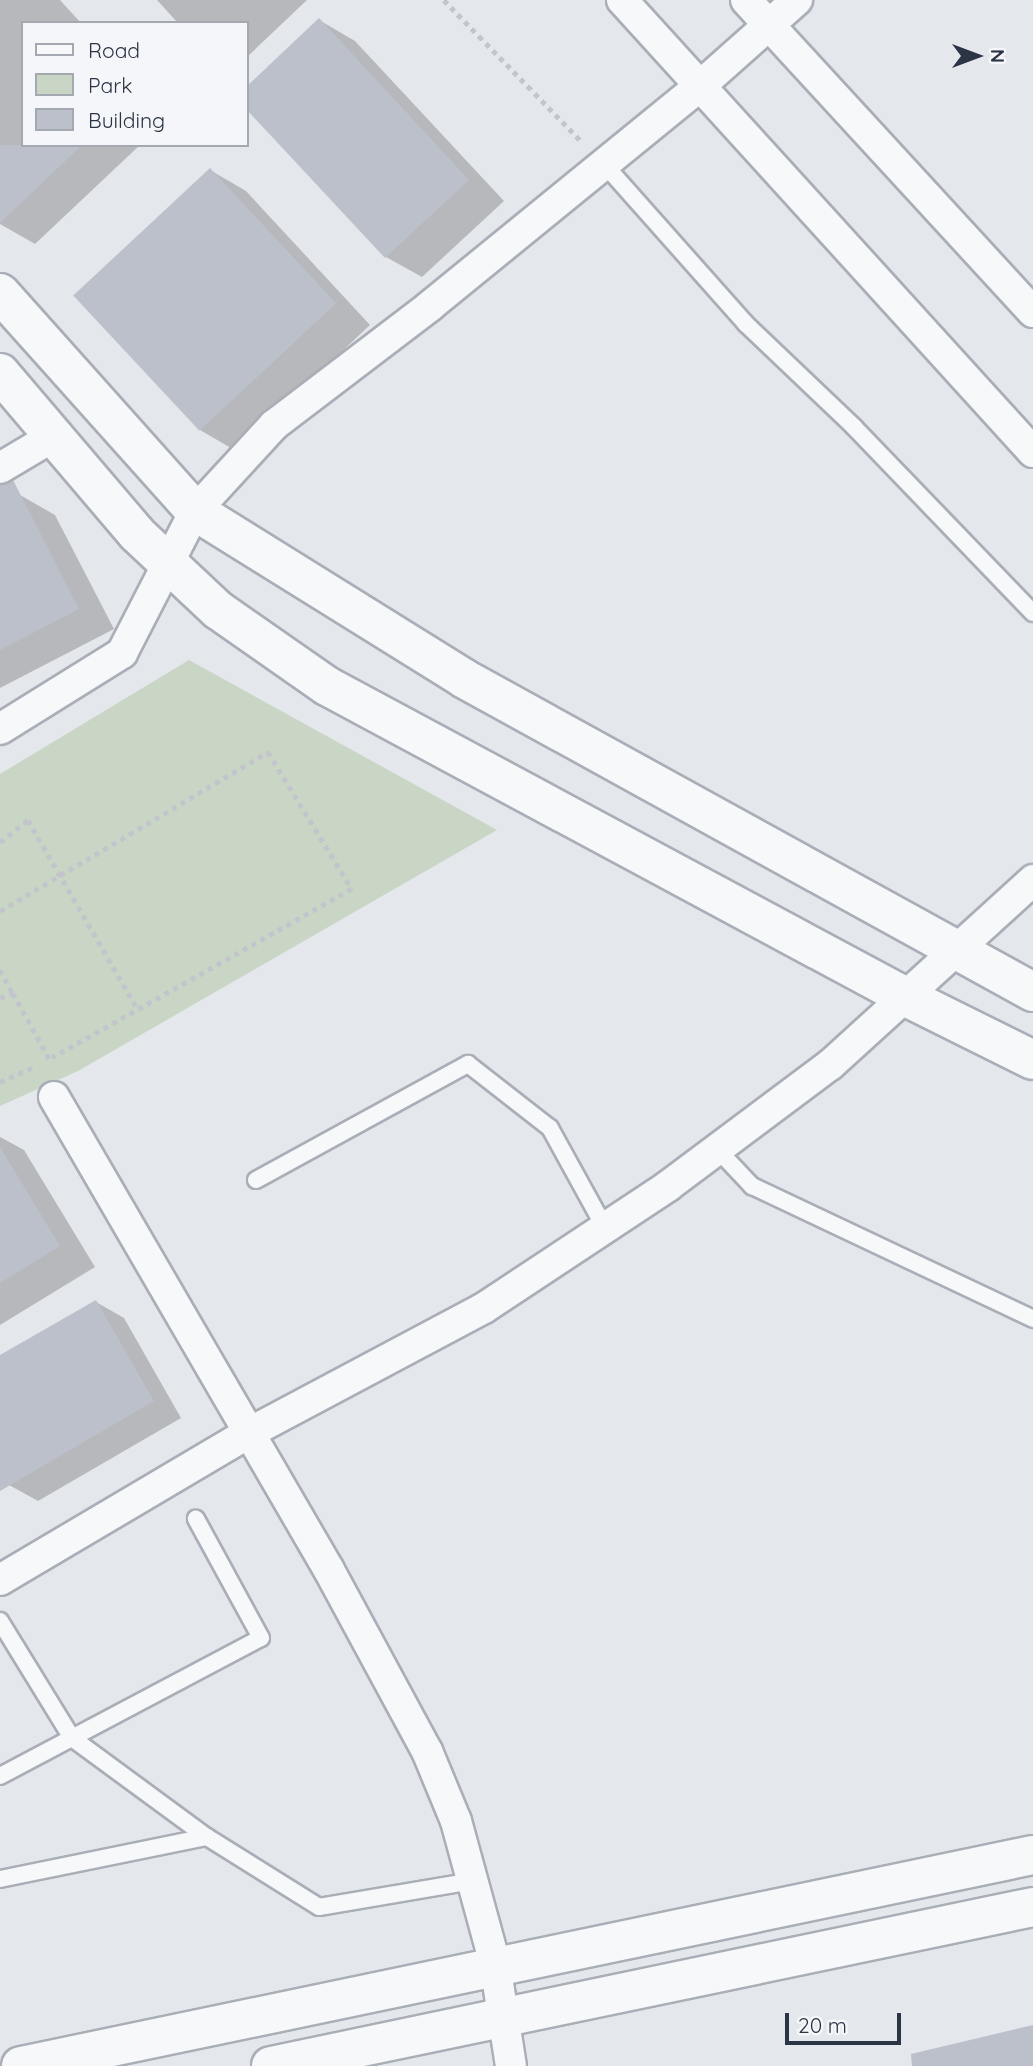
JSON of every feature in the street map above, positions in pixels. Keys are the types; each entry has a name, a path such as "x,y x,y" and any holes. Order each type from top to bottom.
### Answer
{"street":[{"path":"622,0 1033,453"},
{"path":"746,0 1033,312"},
{"path":"0,729 122,653 195,511 274,425 430,306 700,86 797,0"},
{"path":"0,293 195,511 463,678 1033,992"},
{"path":"0,373 137,534 168,564 218,610 327,686 902,995 1033,1060"},
{"path":"0,468 54,436"},
{"path":"0,1580 249,1433 484,1308 605,1228 718,1150 831,1065 902,995 956,951 1033,880"},
{"path":"54,1097 249,1433 427,1751 456,1821 495,1964 500,2017 511,2066"},
{"path":"21,2066 495,1964 1033,1855"},
{"path":"271,2066 1033,1908"}],"lane":[{"path":"604,164 746,324 854,427 1033,613"},
{"path":"257,1180 468,1064 550,1128 605,1228"},
{"path":"718,1150 752,1186 1033,1319"},
{"path":"0,1776 261,1638 197,1519"},
{"path":"1,1621 72,1738 207,1837 319,1907 472,1881"},
{"path":"0,1879 207,1837"}],"path":[{"path":"444,0 604,164"},
{"path":"0,911 268,752 352,889 52,1058 0,1082"},
{"path":"0,842 28,820 138,1010"},
{"path":"0,970 52,1058"},
{"path":"0,998 13,992"}],"green space":[{"path":"189,660 497,830 78,1071 0,1106 0,774"}],"building":[{"path":"319,18 469,180 385,258 248,111 248,85"},
{"path":"0,145 80,147 0,223"},
{"path":"210,168 336,303 199,431 73,296"},
{"path":"13,480 79,609 0,650 0,485"},
{"path":"0,1147 60,1246 0,1283"},
{"path":"96,1300 154,1401 0,1491 0,1355"},
{"path":"1033,2025 1033,2066 912,2066 911,2054"}]}
